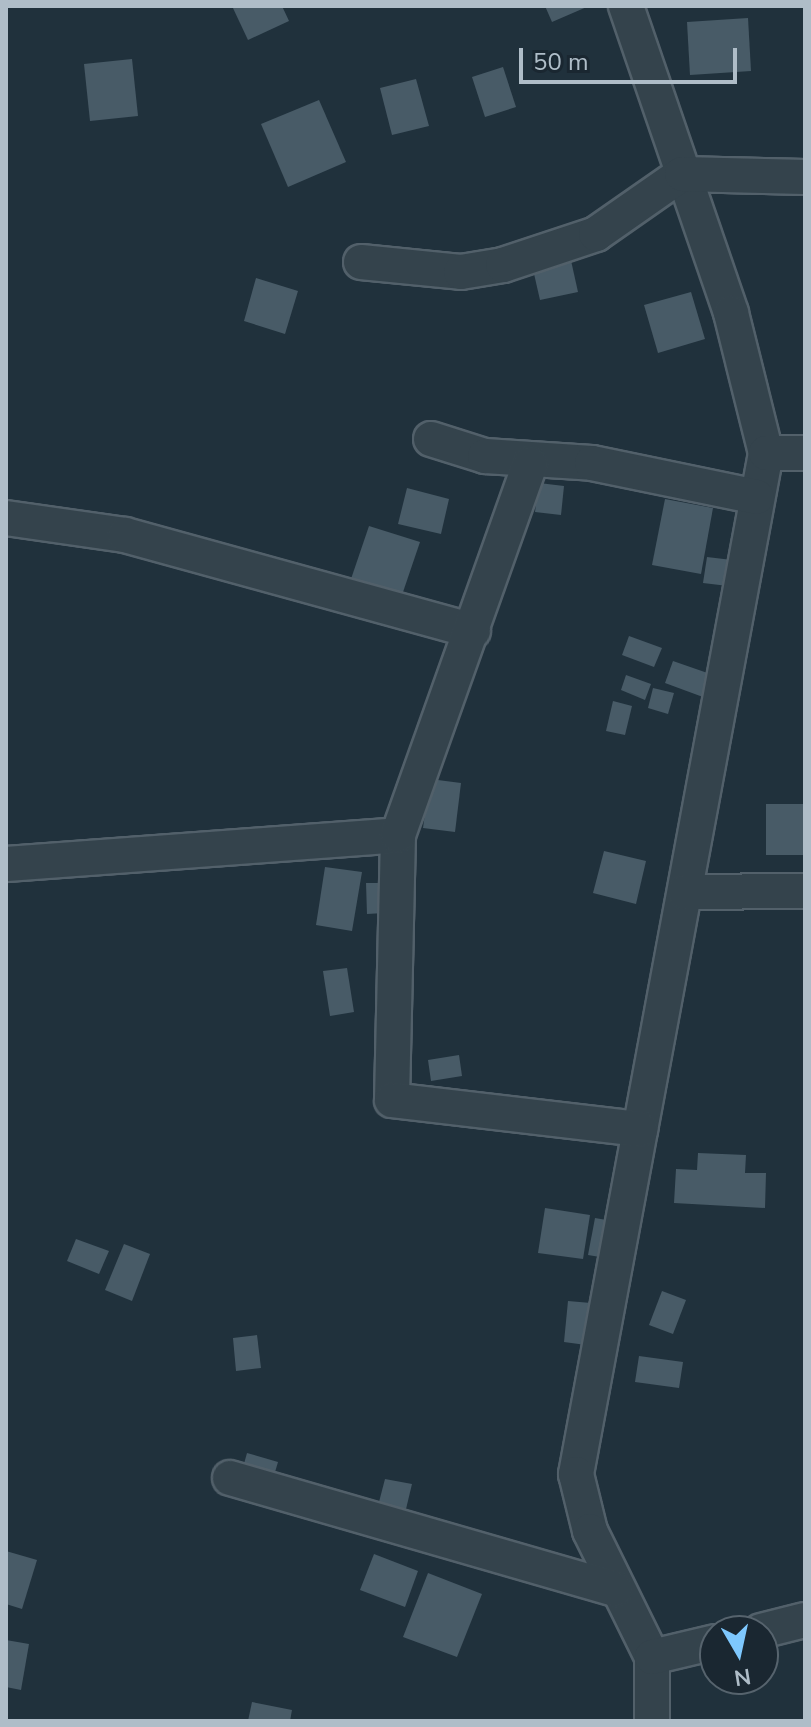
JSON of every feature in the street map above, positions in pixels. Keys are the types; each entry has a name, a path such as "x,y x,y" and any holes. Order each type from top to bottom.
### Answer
{"street":[{"path":"626,6 731,313 766,453 576,1474 590,1531 615,1589 652,1657 652,1721"},
{"path":"361,262 461,272 503,265 596,234 682,174 805,177"},
{"path":"431,439 530,464 592,463 757,497"},
{"path":"766,453 805,453"},
{"path":"530,464 398,835 392,1100 640,1129"},
{"path":"6,518 125,535 473,631"},
{"path":"6,864 398,835"},
{"path":"685,892 805,891"},
{"path":"230,1478 615,1589"},
{"path":"779,1626 805,1620"},
{"path":"652,1657 699,1646"}],"building":[{"path":"232,6 282,6 289,21 248,40"},
{"path":"545,6 589,6 552,22"},
{"path":"748,18 751,71 690,75 687,22"},
{"path":"132,59 138,116 90,121 84,64"},
{"path":"503,67 516,107 485,117 472,77"},
{"path":"416,79 429,126 392,135 380,88"},
{"path":"319,100 346,162 288,187 261,124"},
{"path":"570,256 578,292 540,300 532,265"},
{"path":"256,278 298,291 285,334 244,321"},
{"path":"691,292 705,339 658,353 644,305"},
{"path":"539,483 564,486 561,515 535,512"},
{"path":"407,488 449,499 441,534 398,524"},
{"path":"665,499 713,508 701,574 652,565"},
{"path":"369,526 420,542 402,595 351,579"},
{"path":"707,557 732,560 728,586 703,583"},
{"path":"629,636 662,648 654,667 622,655"},
{"path":"673,661 719,677 711,700 665,683"},
{"path":"626,675 651,684 645,700 621,690"},
{"path":"653,688 674,693 668,714 648,708"},
{"path":"613,701 632,706 625,735 606,731"},
{"path":"430,779 461,783 455,832 423,828"},
{"path":"766,804 805,804 805,855 766,855"},
{"path":"604,851 646,861 636,904 593,893"},
{"path":"325,867 362,872 352,931 316,925"},
{"path":"366,883 383,883 384,913 367,914"},
{"path":"347,968 354,1012 330,1016 323,971"},
{"path":"459,1055 462,1076 431,1081 428,1060"},
{"path":"698,1153 746,1155 745,1173 766,1173 765,1208 674,1203 676,1169 697,1170"},
{"path":"545,1208 590,1215 583,1259 538,1253"},
{"path":"595,1218 618,1222 612,1259 588,1255"},
{"path":"76,1239 109,1251 99,1274 67,1261"},
{"path":"124,1244 150,1254 132,1301 105,1290"},
{"path":"662,1291 686,1300 673,1334 649,1325"},
{"path":"568,1301 591,1303 586,1345 564,1342"},
{"path":"257,1335 261,1368 236,1371 233,1338"},
{"path":"639,1356 683,1362 679,1388 635,1382"},
{"path":"247,1453 278,1462 273,1479 242,1471"},
{"path":"385,1479 412,1484 406,1509 379,1502"},
{"path":"6,1551 37,1560 22,1609 6,1604"},
{"path":"374,1554 418,1571 405,1607 360,1590"},
{"path":"428,1573 482,1594 457,1657 403,1637"},
{"path":"6,1640 29,1644 21,1690 6,1687"},
{"path":"252,1702 292,1710 290,1721 248,1721"}]}
